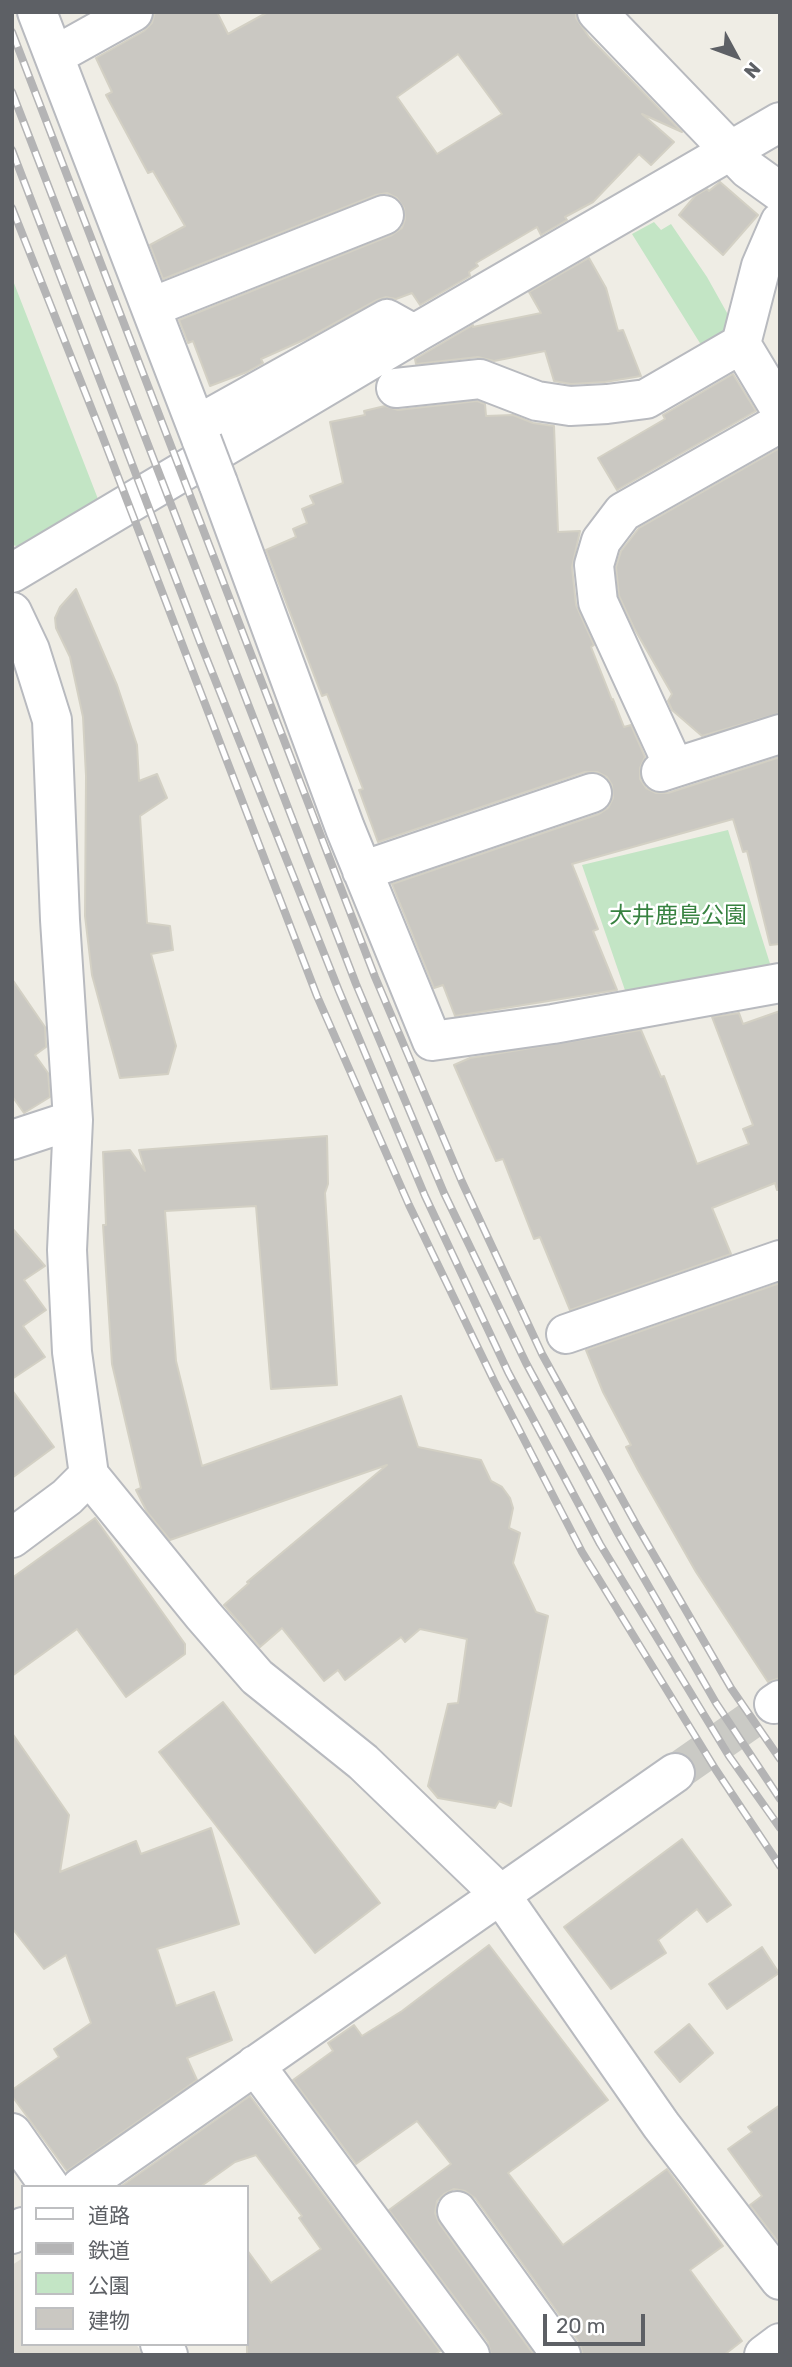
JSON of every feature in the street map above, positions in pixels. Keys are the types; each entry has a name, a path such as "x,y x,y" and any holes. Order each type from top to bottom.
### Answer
{"street":[{"path":"37,12 152,307 362,870 432,1041 553,1024 780,983"},
{"path":"54,56 134,12"},
{"path":"597,12 748,169 780,192"},
{"path":"12,573 414,334 780,122"},
{"path":"152,307 384,215"},
{"path":"780,222 761,266 741,344 780,410"},
{"path":"199,433 387,319 414,334"},
{"path":"396,388 480,379 537,401 570,405 607,404 646,399 741,344"},
{"path":"780,423 624,512 601,541 594,565 598,602 667,769 780,734"},
{"path":"12,612 30,650 52,720 60,920 73,1120 68,1263 72,1352 89,1475 257,1677 363,1762 500,1894 661,2125 780,2280"},
{"path":"362,870 592,793"},
{"path":"13,1139 73,1120"},
{"path":"566,1334 780,1260"},
{"path":"12,1538 68,1497 89,1475"},
{"path":"84,2185 674,1773"},
{"path":"255,2065 470,2355"},
{"path":"12,2133 49,2185"},
{"path":"457,2211 561,2355"},
{"path":"764,2355 780,2343"}],"shaded area":[{"path":"21,2259 21,2346 137,2346 143,2355 12,2355 12,2265"}],"green space":[{"path":"654,222 661,230 671,224 707,277 736,329 703,348 632,234"},
{"path":"12,278 98,499 26,548 12,545"},
{"name":"大井鹿島公園","path":"728,830 772,970 628,999 582,865"}],"building":[{"path":"155,12 217,12 228,34 268,12 576,12 576,18 589,37 682,132 642,114 674,142 651,165 639,154 593,202 565,217 567,220 541,235 537,227 476,263 478,266 469,272 470,276 420,305 412,293 396,299 386,297 377,300 306,339 261,359 263,363 247,372 210,386 193,341 188,343 179,320 392,235 402,228 404,208 397,198 387,193 376,195 163,279 150,245 185,226 153,171 148,173 106,95 112,92 96,58 144,31 152,23","holes":["458,54 502,114 437,154 397,97"]},
{"path":"720,182 758,215 723,255 679,215 695,196 707,189 709,191"},
{"path":"589,258 606,288 618,331 623,330 641,376 571,384 554,381 545,351 494,361 478,357 416,364 415,359 473,325 541,313 529,292"},
{"path":"733,374 756,411 617,490 598,458 665,419 663,415"},
{"path":"477,401 485,404 486,416 513,415 533,423 554,426 558,532 580,531 572,567 576,605 594,645 591,647 624,727 631,725 645,757 640,768 640,779 646,788 656,793 668,793 780,757 780,944 770,945 747,851 743,852 733,819 572,864 598,929 593,931 617,990 455,1016 443,985 434,988 392,884 599,814 608,808 613,798 612,785 607,777 597,772 585,772 378,842 359,790 363,789 327,694 322,696 266,550 296,537 293,529 307,523 302,509 314,504 310,496 343,483 330,422 365,415 364,411 385,406 398,410"},
{"path":"780,448 780,713 702,736 672,710 668,701 672,694 619,596 616,567 621,551 639,528"},
{"path":"76,589 117,685 137,745 139,781 157,774 167,798 140,816 147,923 170,926 173,950 151,954 176,1046 168,1074 120,1078 92,975 85,916 86,776 83,717 70,657 56,628 55,618 60,607"},
{"path":"12,979 45,1027 46,1047 35,1055 48,1073 50,1097 24,1113 12,1096"},
{"path":"780,1011 780,1189 777,1190 775,1183 712,1208 731,1254 570,1310 540,1237 534,1239 503,1159 496,1161 454,1065 470,1058 641,1030 661,1077 664,1076 697,1164 749,1144 743,1129 753,1125 712,1017 739,1013 743,1024"},
{"path":"327,1136 328,1184 325,1193 337,1385 271,1389 256,1206 165,1211 176,1361 202,1466 401,1396 418,1447 481,1460 491,1481 502,1487 510,1498 513,1508 509,1528 520,1533 513,1563 536,1612 548,1616 511,1806 499,1801 495,1808 438,1798 428,1786 448,1704 458,1703 467,1639 420,1629 405,1642 401,1637 345,1680 338,1670 324,1681 282,1628 260,1647 224,1605 249,1583 247,1582 387,1465 170,1540 147,1512 136,1490 141,1488 112,1364 103,1225 106,1225 103,1152 130,1150 145,1171 139,1150"},
{"path":"12,1228 45,1266 24,1280 46,1310 23,1326 45,1357 12,1379"},
{"path":"780,1283 780,1678 768,1682 696,1572 638,1470 626,1447 631,1445 603,1392 586,1350"},
{"path":"12,1390 54,1447 12,1478"},
{"path":"95,1518 185,1644 185,1654 126,1697 77,1629 12,1676 12,1578"},
{"path":"223,1702 380,1903 315,1953 159,1752"},
{"path":"12,1733 69,1815 60,1872 136,1841 141,1854 211,1828 239,1924 157,1949 176,2006 214,1992 232,2040 187,2058 197,2080 67,2171 12,2096 12,2090 59,2057 54,2049 91,2023 66,1955 44,1969 12,1928"},
{"path":"682,1839 731,1905 707,1922 697,1909 658,1940 666,1953 611,1989 564,1927"},
{"path":"489,1945 608,2100 508,2173 563,2245 667,2169 723,2246 690,2270 742,2341 724,2355 583,2355 579,2342 475,2198 465,2191 454,2189 437,2201 435,2213 439,2223 534,2355 491,2355 488,2342 389,2210 451,2164 417,2121 356,2164 293,2080 333,2051 328,2043 354,2025 362,2036 402,2011"},
{"path":"762,1947 779,1973 727,2009 709,1984"},
{"path":"689,2024 713,2053 680,2082 655,2052"},
{"path":"250,2096 440,2351 434,2355 247,2355 248,2251 271,2283 321,2249 299,2218 302,2216 256,2155 235,2162 203,2185 123,2185"},
{"path":"780,2105 780,2244 750,2205 762,2196 728,2149 752,2132 748,2127"}],"tunnel":[{"path":"675,1773 774,1704"}],"railway":[{"path":"12,32 375,977 462,1182 542,1354 731,1688 780,1759"},
{"path":"12,92 356,984 444,1193 526,1363 619,1535 716,1703 780,1799"},
{"path":"12,150 200,642 339,991 425,1196 508,1372 600,1544 729,1756 780,1828"},
{"path":"12,208 317,996 409,1205 494,1381 582,1552 716,1770 780,1866"}]}
